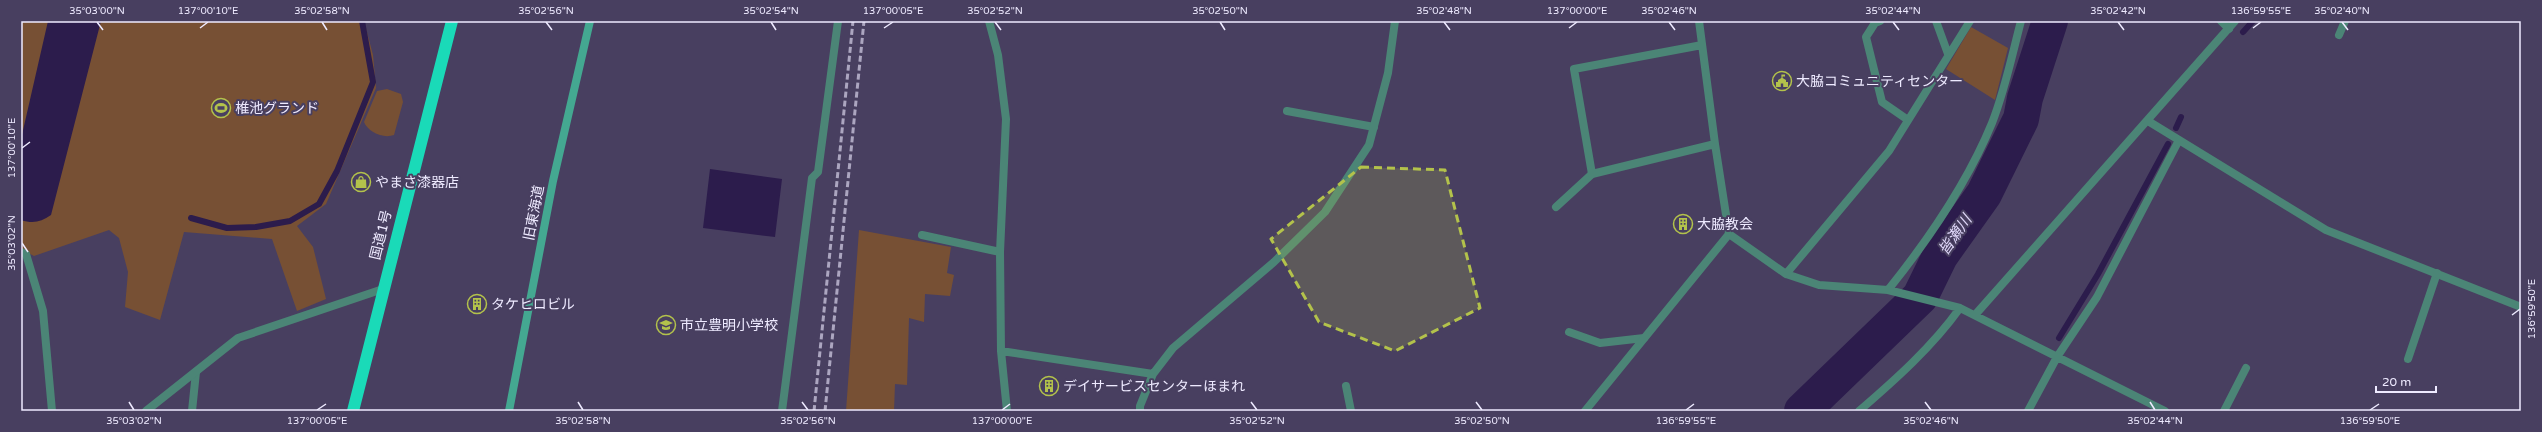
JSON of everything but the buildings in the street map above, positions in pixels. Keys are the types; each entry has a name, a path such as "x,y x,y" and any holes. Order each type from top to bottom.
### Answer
{"highway":[{"name":"国道1号","path":"353,411 452,21"}],"street":[{"name":"旧東海道","path":"509,411 553,181 590,21"},
{"path":"782,411 812,178 818,172 838,21"},
{"path":"989,21 998,55 1006,119 1000,252 1001,351 1007,411"},
{"path":"1139,409 1153,374 1173,348 1274,262 1325,212 1369,145 1388,73 1396,21"},
{"path":"1699,21 1715,144 1729,234 1786,274 1819,285 1888,290 1960,308 2165,411"},
{"path":"1880,21 1875,23 1866,37 1882,102 1908,120"},
{"path":"1936,21 1948,54"},
{"path":"1786,274 1889,151 1948,54 1970,21"},
{"path":"1888,290 1919,250 1969,172 1992,123 2007,78 2021,21"},
{"path":"2221,21 2229,29"},
{"path":"1975,315 2236,21"},
{"path":"2339,35 2345,21"},
{"path":"1592,174 1574,69 1702,45"},
{"path":"1287,111 1374,127"},
{"path":"2148,121 2326,230 2521,307"},
{"path":"2028,411 2057,357 2097,297 2179,140"},
{"path":"1556,207 1592,174 1715,144"},
{"path":"1586,411 1729,234"},
{"path":"922,235 1000,252"},
{"path":"21,252 26,254 43,311 52,411"},
{"path":"2408,359 2437,273"},
{"path":"146,411 238,338 383,289"},
{"path":"1859,411 1899,376 1949,324 1960,308"},
{"path":"1569,332 1600,343 1644,338"},
{"path":"1001,351 1153,374"},
{"path":"2224,411 2246,368"},
{"path":"192,411 196,372"},
{"path":"1346,386 1351,411"}],"highlighted area":[{"path":"1361,167 1445,170 1480,308 1395,351 1319,322 1271,239"}],"shaded area":[{"path":"22,21 364,21 373,55 376,88 326,204 297,226 313,247 326,299 297,311 272,239 184,232 160,320 125,307 128,272 119,238 109,230 34,256 21,249"},
{"path":"48,21 101,21 51,215 40,221 29,222 21,220 21,139"},
{"path":"1971,27 2008,48 1995,100 1946,69"},
{"path":"387,89 401,94 403,102 394,135 390,136 372,132 364,122 377,91"},
{"path":"710,169 782,179 775,237 703,228"},
{"path":"859,230 951,247 947,273 954,275 950,296 925,294 924,322 909,318 907,385 895,384 894,411 846,411"}],"waterway":[{"path":"191,218 227,228 256,227 290,221 319,204 337,171 373,82 362,21"},
{"name":"皆瀬川","path":"1802,411 1920,297 1940,256 1984,194 2021,119 2025,98 2050,21"},
{"path":"2243,32 2253,21"},
{"path":"2176,128 2181,117"},
{"path":"2059,338 2098,274 2168,144"}],"railway":[{"path":"814,411 853,21"},
{"path":"825,411 864,21"}],"place":[{"name":"大脇コミュニティセンター","path":"1782,81"},
{"name":"椎池グランド","path":"221,108"},
{"name":"やまさ漆器店","path":"361,182"},
{"name":"大脇教会","path":"1683,224"},
{"name":"タケヒロビル","path":"477,304"},
{"name":"市立豊明小学校","path":"666,325"},
{"name":"デイサービスセンターほまれ","path":"1049,386"}]}
